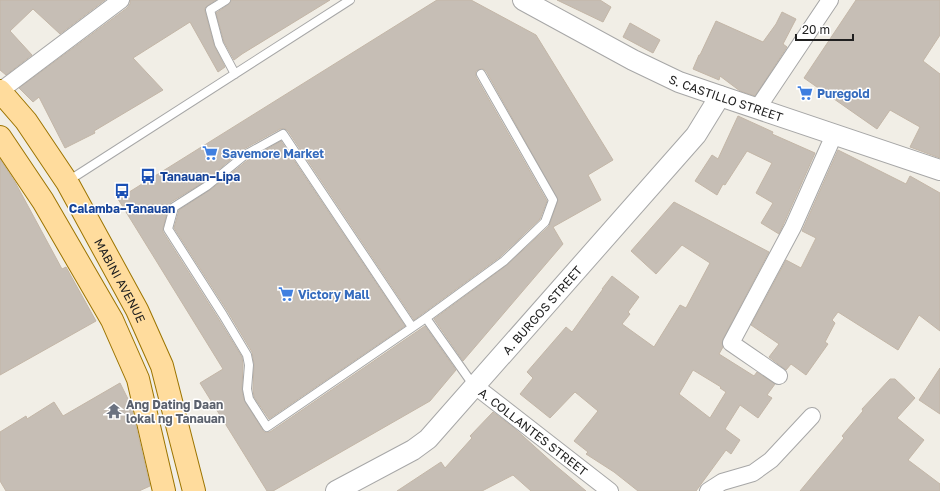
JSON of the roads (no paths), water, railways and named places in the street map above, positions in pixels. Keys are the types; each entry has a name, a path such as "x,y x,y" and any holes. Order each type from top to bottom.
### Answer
{"main road":[{"name":"MABINI AVENUE","path":"0,91 26,121 67,182 137,310 162,366 194,491"},
{"path":"3,146 44,201 112,320 138,379 164,491"}],"street":[{"path":"0,91 121,0"},
{"name":"S. CASTILLO STREET","path":"523,0 633,60 679,82 940,170"},
{"path":"758,109 830,0"},
{"name":"A. BURGOS STREET","path":"336,491 413,450 428,439 696,135 720,96"},
{"path":"779,376 731,343 793,227 834,135"},
{"name":"A. COLLANTES STREET","path":"475,386 610,491"},
{"path":"708,491 722,482 753,473 759,469 771,460 812,416"}],"lane":[{"path":"226,0 210,10 219,44 235,74"},
{"path":"67,182 350,0"},
{"path":"412,327 283,134 245,155 207,186 174,207 168,229 247,355 249,365 247,389 249,399 267,427 426,318 504,261 546,222 553,200 481,74"},
{"path":"426,318 475,386"}],"place":[{"name":"Puregold","path":"805,93"},
{"name":"Savemore Market","path":"210,153"},
{"name":"Tanauan–Lipa","path":"148,176"},
{"name":"Calamba–Tanauan","path":"122,191"},
{"name":"Victory Mall","path":"286,294"},
{"name":"Ang Dating Daan lokal ng Tanauan","path":"114,411"}]}
